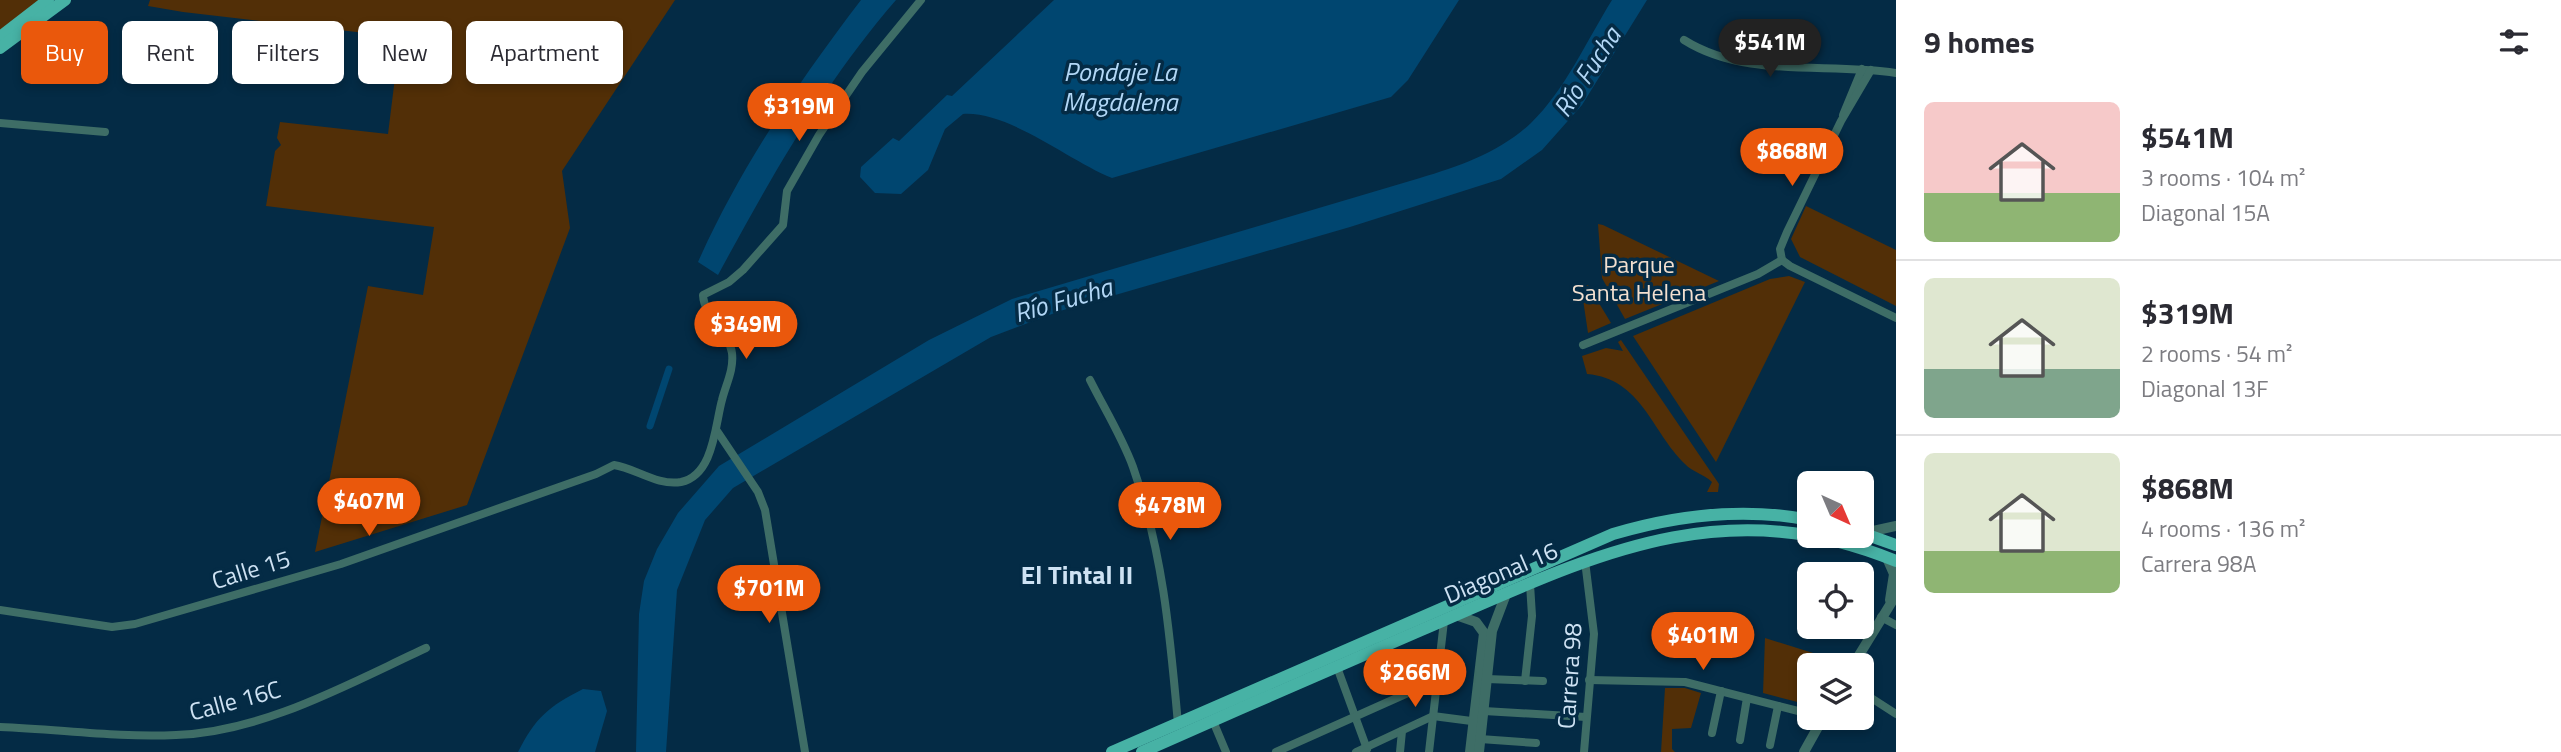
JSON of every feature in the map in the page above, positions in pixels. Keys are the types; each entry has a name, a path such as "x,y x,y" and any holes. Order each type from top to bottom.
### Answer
{"main road":[{"path":"0,37 48,0"},
{"path":"0,48 65,0"},
{"name":"Diagonal 16","path":"1112,752 1613,534 1657,522 1720,514 1763,514 1797,518"},
{"name":"Diagonal 16","path":"1142,752 1530,583 1585,561 1676,535 1745,530 1807,536 1892,559"},
{"path":"1874,537 1896,545"}],"street":[{"name":"Calle 15","path":"0,611 112,627 157,618 341,564 552,490 614,464 641,476 679,482 690,478 701,467 717,431 722,400 730,378 732,353 703,295 729,282 743,270 783,225 787,191 819,135 862,72 921,0"},
{"path":"1684,40 1714,56 1740,62 1896,73"},
{"path":"1782,260 1782,243 1867,70"},
{"path":"0,122 105,132"},
{"path":"1782,260 1896,317"},
{"path":"1583,345 1758,274 1782,260"},
{"path":"1090,380 1132,464 1153,533 1166,593 1178,724"},
{"path":"717,431 758,492 765,510 805,752"},
{"path":"1874,531 1896,526"},
{"path":"1889,604 1894,583 1892,559"},
{"name":"Carrera 98","path":"1584,752 1594,619 1585,561"},
{"path":"1525,681 1532,616 1530,583"},
{"path":"1470,752 1483,711 1494,624 1506,594"},
{"path":"1860,653 1896,595"},
{"path":"1881,617 1896,625"},
{"path":"1429,752 1437,680 1450,618 1476,622 1484,634 1478,722 1479,752"},
{"name":"Calle 16C","path":"0,727 176,735 223,729 255,721 332,691 426,648"},
{"path":"1337,667 1367,749"},
{"path":"1487,679 1543,681"},
{"path":"1276,752 1437,680"},
{"path":"1589,681 1685,682 1797,711"},
{"path":"1712,733 1721,691"},
{"path":"1740,740 1747,698"},
{"path":"1874,700 1896,714"},
{"path":"1770,745 1778,706"},
{"path":"1483,711 1586,717"},
{"path":"1356,752 1433,716 1478,722"},
{"path":"1213,721 1226,752"},
{"path":"1804,752 1816,730"},
{"path":"1400,752 1402,731"},
{"path":"1480,740 1536,743"}],"green space":[{"path":"0,0 42,0 0,32"},
{"path":"150,0 675,0 623,79 623,21 466,21 466,84 619,84 562,171 570,228 467,505 315,552 368,286 423,295 434,227 266,206 275,151 281,145 277,138 280,122 388,134 394,84 452,84 452,21 358,21 358,32 344,31 344,21 261,21 148,6"},
{"path":"1806,206 1896,250 1896,306 1800,257 1791,239"},
{"name":"Parque Santa Helena","path":"1598,224 1719,281 1625,319 1602,278"},
{"path":"1789,276 1805,282 1716,462 1633,336 1770,279"},
{"path":"1588,285 1611,323 1588,333 1581,286"},
{"path":"1621,340 1719,484 1718,492 1707,492 1712,482 1691,469 1673,451 1633,396 1606,378 1587,374 1582,356 1606,348 1623,351 1618,342"},
{"path":"1765,638 1813,653 1797,653 1797,702 1763,693"},
{"path":"1665,688 1685,688 1701,693 1691,728 1672,729 1672,749 1675,752 1661,752"}],"water":[{"path":"861,0 896,0 845,64 822,98 778,168 718,275 698,262 732,193 772,126"},
{"name":"Pondaje La Magdalena","path":"1054,0 1459,0 1408,80 1391,97 1112,178 1019,128 981,115 963,114 945,129 928,170 901,194 875,193 860,177 861,167 893,138 899,141 947,95 952,96"},
{"name":"Río Fucha","path":"1612,0 1647,0 1582,105 1542,150 1501,179 1350,227 1060,311 991,337 733,488 705,520 677,590 666,752 636,752 639,614 644,581 657,549 678,513 719,466 929,340 1012,299 1435,173 1493,150 1519,133 1543,110 1565,80"},
{"path":"583,689 601,691 607,711 595,752 518,752 544,714"}],"waterway":[{"path":"650,426 669,369"}],"district":[{"name":"El Tintal II","path":"1077,575"}]}
